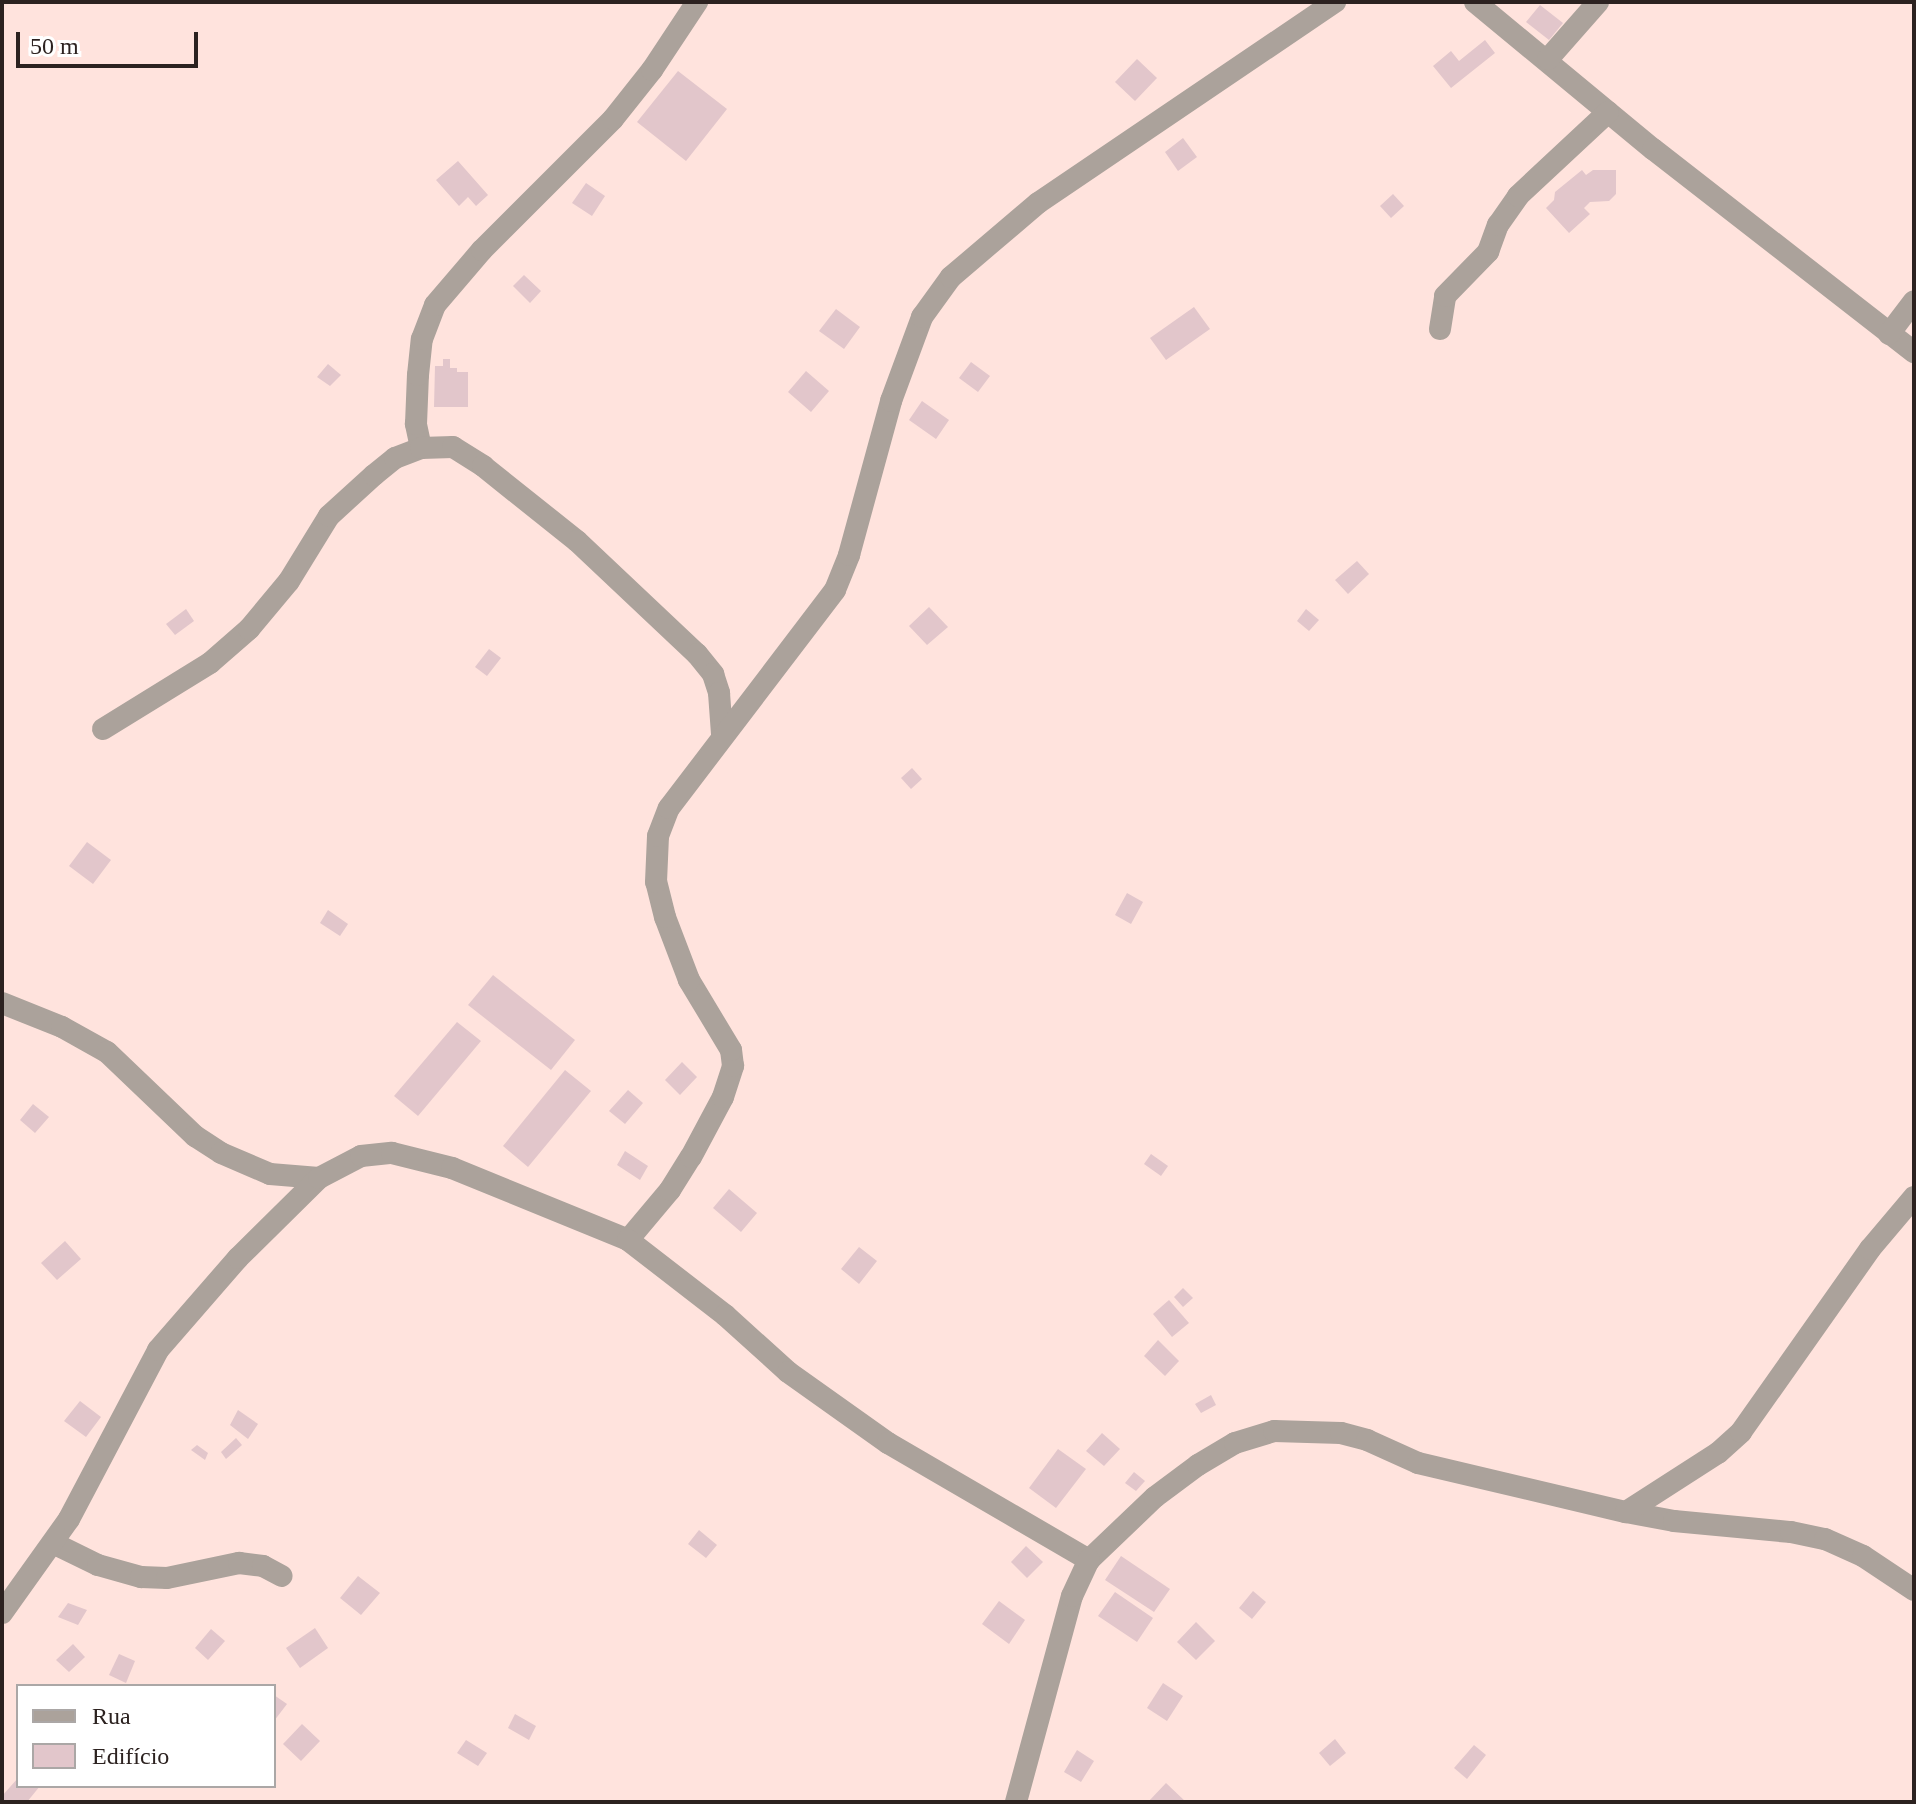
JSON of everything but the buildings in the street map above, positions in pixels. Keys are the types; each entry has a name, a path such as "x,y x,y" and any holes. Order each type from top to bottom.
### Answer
{"street":[{"path":"421,448 416,424 418,375 422,339 435,305 482,250 613,119 652,70 697,2"},
{"path":"628,1240 670,1190 691,1157 723,1097 733,1066 731,1050 722,1030 689,980 656,882 658,836 669,808 722,734 774,673 835,590 849,555 905,357 922,317 951,277 1074,177 1335,2"},
{"path":"1475,2 1548,59 1608,112 1914,352"},
{"path":"1548,59 1598,2"},
{"path":"1440,329 1445,296 1488,252 1498,225 1512,205 1592,123 1608,112"},
{"path":"1889,334 1914,301"},
{"path":"103,729 210,663 249,629 289,581 329,516 395,458 421,448 453,447 483,466 577,541 674,630 713,674 719,693 722,734"},
{"path":"2,1003 96,1044 130,1071 195,1136 270,1174 319,1178"},
{"path":"2,1613 55,1544 94,1478 158,1350 238,1258 319,1178 361,1156 392,1153 452,1168 628,1240 725,1315 788,1372 888,1443 1089,1560"},
{"path":"270,1174 285,1198 284,1212"},
{"path":"1626,1512 1718,1453 1741,1432 1870,1249 1914,1197"},
{"path":"1016,1802 1072,1596 1089,1560 1155,1497 1198,1465 1235,1443 1274,1431 1341,1433 1367,1440 1418,1463 1626,1512 1674,1521 1791,1532 1825,1539 1863,1556 1914,1590"},
{"path":"55,1544 98,1565 141,1577 167,1578 239,1563 263,1566 282,1576"}]}
